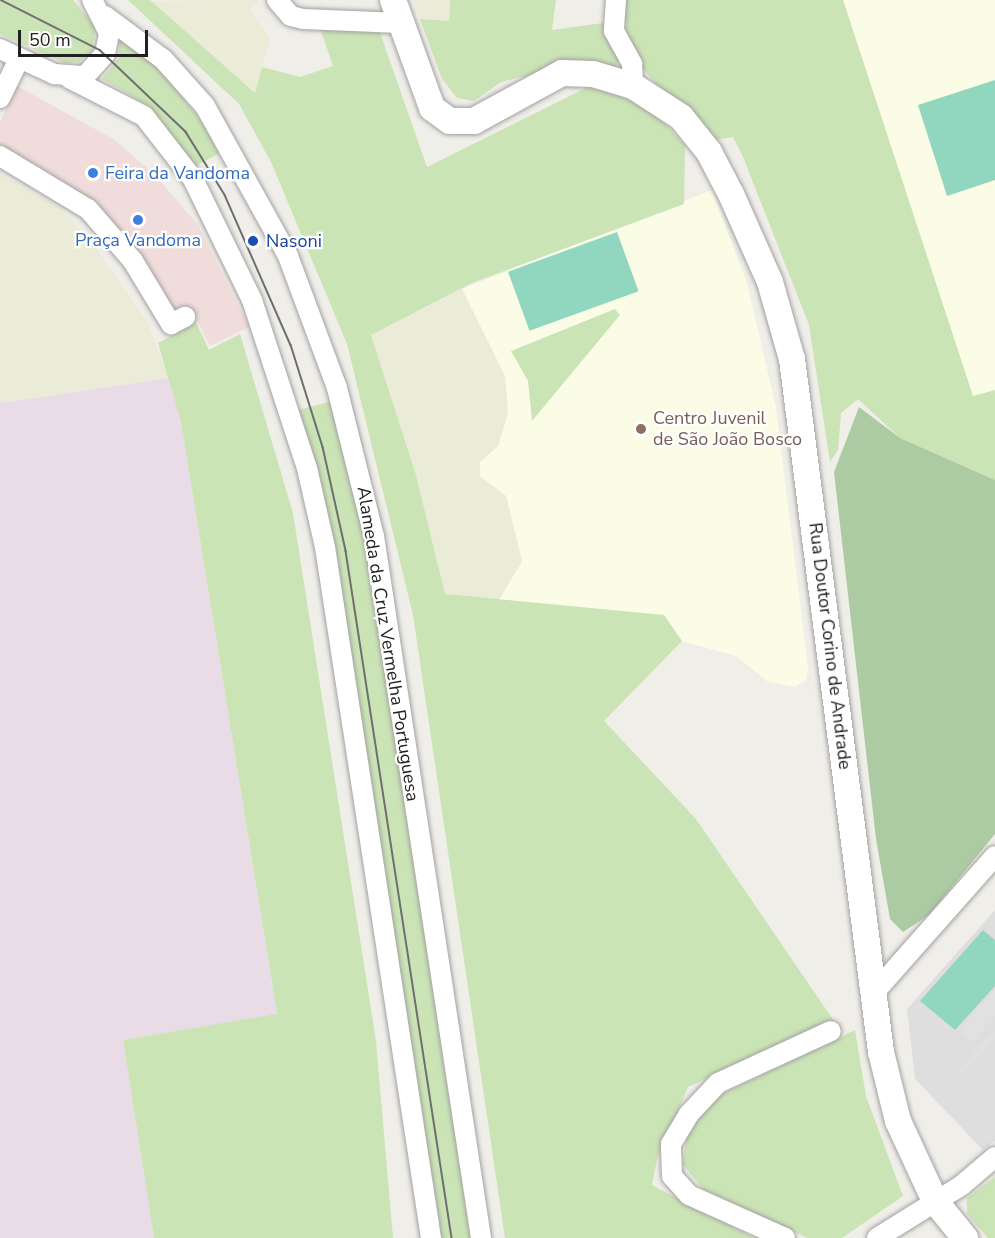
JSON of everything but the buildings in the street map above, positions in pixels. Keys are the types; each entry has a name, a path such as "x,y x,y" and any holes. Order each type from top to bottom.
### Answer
{"street":[{"name":"Alameda da Cruz Vermelha Portuguesa","path":"92,0 105,16 163,59 205,106 288,256 337,388 374,536 481,1238"},
{"path":"277,0 291,16 303,19 397,11"},
{"path":"616,0 614,31 632,64 633,86"},
{"name":"Rua Doutor Corino de Andrade","path":"397,11 432,108 450,121 474,121 562,73 593,74 633,86 681,117 709,152 770,282 792,359 873,994 898,1121 935,1201 965,1238"},
{"path":"69,78 85,76 105,54 109,33 105,16"},
{"path":"0,49 19,59 69,78 144,116 193,179 248,291 307,468 325,547 431,1238"},
{"path":"0,98 19,59"},
{"path":"0,156 88,209 134,261 171,324 185,317"},
{"path":"873,994 995,856"},
{"path":"785,1238 689,1195 672,1176 671,1144 689,1114 718,1083 831,1030"},
{"path":"877,1238 935,1201 995,1157"}],"shaded area":[{"path":"260,0 249,9 270,40 255,93 150,1"},
{"path":"414,0 450,0 449,21 420,19"},
{"path":"843,0 995,0 995,390 973,397"},
{"name":"Praça Vandoma","path":"17,86 113,139 154,174 198,225 249,327 210,346 196,318 165,333 118,256 78,214 0,168 0,122"},
{"path":"0,174 60,208 91,241 147,322 169,378 0,403"},
{"name":"Centro Juvenil de São João Bosco","path":"712,190 747,283 776,407 808,668 806,680 795,687 768,682 736,656 682,641 663,615 496,605 522,561 506,496 480,476 480,462 498,446 508,413 505,376 462,289"},
{"path":"462,289 505,376 508,413 498,446 480,462 480,476 506,496 522,561 496,605 445,594 416,475 371,335"},
{"path":"169,378 181,422 277,1015 123,1040 154,1238 0,1238 0,403"},
{"path":"995,910 995,1141 983,1150 915,1079 907,1009"},
{"path":"995,990 995,1016 972,1042 959,1030"},
{"path":"995,1030 995,1038 961,1075 957,1071"}],"green space":[{"path":"0,0 73,0 96,27 92,51 79,62 65,63 0,34"},
{"path":"128,0 150,0 255,93 262,67 300,77 333,66 319,25 379,30 427,167 590,86 649,107 685,145 684,204 472,283 371,335 416,475 445,594 664,615 682,641 604,721 696,819 834,1021 688,1087 657,1159 652,1185 754,1238 505,1238 413,615 347,344 271,162 239,104"},
{"path":"450,0 556,0 552,30 603,23 620,58 615,69 589,61 501,82 474,101 457,98 442,79 420,19 449,21"},
{"path":"623,0 843,0 973,396 995,390 995,480 900,438 858,399 841,413 838,450 830,462 809,325 743,157 733,137 714,140 686,104 658,86 629,54"},
{"path":"120,39 159,69 225,150 196,166 146,104 102,79 119,58"},
{"path":"995,80 995,180 947,196 918,105"},
{"path":"617,232 639,291 530,331 508,272"},
{"path":"615,309 620,315 532,421 528,381 511,351"},
{"path":"196,322 209,350 240,334 293,513 376,1041 393,1238 154,1238 123,1040 277,1014 181,422 158,343"},
{"path":"332,401 363,527 471,1238 442,1238 332,544 295,411"},
{"path":"859,407 900,438 995,480 995,834 929,915 903,932 890,919 876,839 834,472"},
{"path":"983,930 995,940 995,986 955,1030 920,1001"},
{"path":"855,1030 866,1096 903,1196 842,1238 807,1238 703,1189 683,1165 687,1133 712,1099"},
{"path":"995,1177 995,1238 988,1238 967,1214 967,1198"}],"tram line":[{"path":"1,0 100,50 186,132 225,195 291,345 323,447 346,551 452,1238"}],"place":[{"name":"Feira da Vandoma","path":"93,173"},
{"name":"Praça Vandoma","path":"138,220"},
{"name":"Nasoni","path":"253,241"},
{"name":"Centro Juvenil de São João Bosco","path":"641,429"}]}
